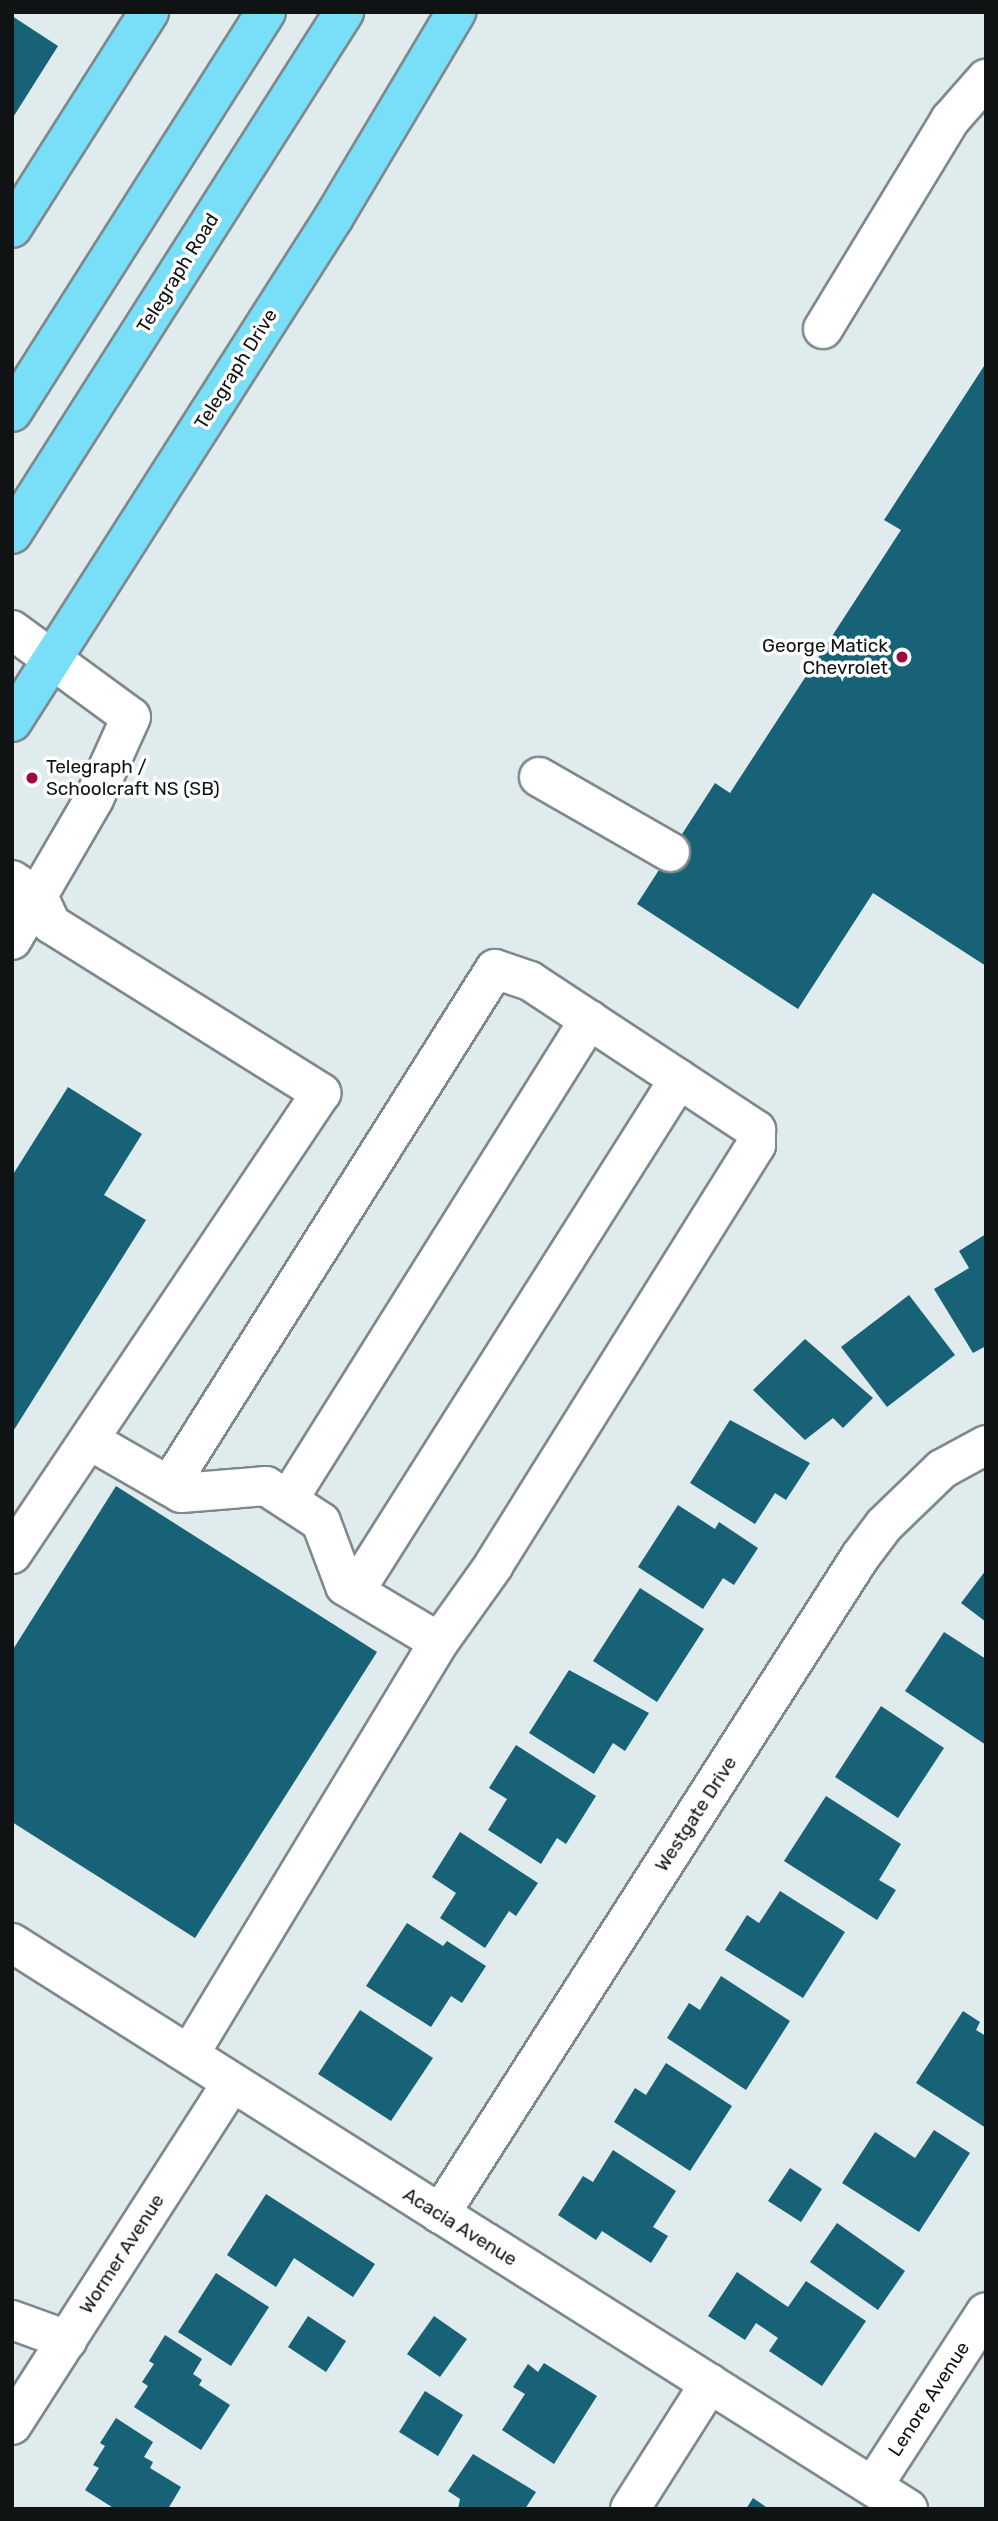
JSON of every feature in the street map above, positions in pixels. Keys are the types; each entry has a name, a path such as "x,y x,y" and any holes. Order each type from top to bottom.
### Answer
{"main road":[{"path":"12,228 149,12"},
{"path":"12,412 266,12"},
{"name":"Telegraph Road","path":"12,534 344,12"},
{"name":"Telegraph Drive","path":"12,722 334,217 456,12"}],"street":[{"path":"823,329 950,120 986,79"},
{"path":"12,630 54,657 131,717 94,799 26,889 12,940"},
{"path":"539,777 670,852"},
{"path":"12,1554 321,1093 51,924 26,889"},
{"path":"169,1486 495,969 530,981 756,1130 756,1145 494,1565 439,1642 189,2054"},
{"path":"288,1500 589,1020"},
{"path":"355,1591 679,1080"},
{"path":"89,1440 181,1493 266,1486 321,1522 345,1586 439,1642"},
{"name":"Westgate Drive","path":"440,2214 860,1558 884,1525 942,1469 986,1445"},
{"name":"Acacia Avenue","path":"12,1943 908,2509"},
{"name":"Wormer Avenue","path":"12,2425 232,2082"},
{"name":"Lenore Avenue","path":"873,2486 986,2312"},
{"path":"12,2320 67,2340"},
{"path":"630,2509 710,2383"}],"building":[{"path":"12,16 58,46 12,119"},
{"name":"George Matick Chevrolet","path":"986,363 986,966 873,893 798,1009 637,904 715,783 730,793 901,530 884,520"},
{"path":"68,1087 142,1134 104,1195 146,1220 12,1433 12,1176"},
{"path":"986,1234 986,1346 973,1353 934,1289 969,1268 959,1251"},
{"path":"909,1295 955,1355 887,1407 841,1347"},
{"path":"805,1339 873,1398 843,1428 833,1418 805,1440 753,1390"},
{"path":"730,1420 810,1463 786,1500 775,1493 755,1524 690,1483"},
{"path":"116,1486 377,1652 195,1938 12,1822 12,1651"},
{"path":"678,1505 715,1529 719,1522 758,1548 734,1585 723,1578 703,1609 638,1567"},
{"path":"986,1570 986,1622 961,1603"},
{"path":"640,1588 704,1629 657,1702 593,1661"},
{"path":"944,1632 986,1659 986,1745 905,1691"},
{"path":"569,1670 649,1713 625,1751 613,1743 594,1774 529,1733"},
{"path":"881,1706 944,1748 898,1818 835,1777"},
{"path":"516,1745 596,1796 566,1844 557,1838 541,1864 488,1830 507,1799 489,1788"},
{"path":"826,1796 901,1844 879,1880 896,1890 877,1920 784,1861"},
{"path":"460,1832 538,1883 516,1916 509,1911 485,1948 440,1918 456,1893 432,1877"},
{"path":"780,1891 845,1932 803,1998 725,1950 747,1915 759,1923"},
{"path":"407,1923 443,1946 447,1941 486,1966 462,2003 451,1996 431,2027 366,1986"},
{"path":"721,1976 790,2021 746,2090 667,2038 689,2003 700,2010"},
{"path":"360,2010 433,2058 391,2121 318,2074"},
{"path":"963,2011 980,2022 976,2030 986,2036 986,2128 916,2083"},
{"path":"666,2063 732,2106 690,2171 614,2122 635,2088 646,2095"},
{"path":"934,2130 970,2153 919,2232 842,2183 875,2132 915,2158"},
{"path":"613,2150 676,2191 653,2227 668,2236 651,2263 602,2231 596,2240 558,2215 583,2176 593,2182"},
{"path":"790,2168 822,2189 801,2222 768,2201"},
{"path":"266,2194 375,2264 353,2297 294,2258 276,2287 227,2255"},
{"path":"837,2223 905,2271 878,2310 810,2262"},
{"path":"737,2272 788,2307 806,2281 866,2321 822,2386 769,2351 778,2338 756,2323 745,2340 708,2316"},
{"path":"216,2273 269,2307 231,2366 178,2332"},
{"path":"308,2316 346,2341 326,2372 288,2347"},
{"path":"434,2316 467,2339 440,2377 407,2354"},
{"path":"165,2335 202,2359 193,2374 202,2380 199,2385 230,2405 201,2450 134,2407 148,2386 142,2382 154,2364 149,2361"},
{"path":"544,2363 597,2396 554,2464 502,2430 525,2394 513,2387 528,2364 538,2372"},
{"path":"425,2391 463,2415 438,2456 399,2432"},
{"path":"116,2418 153,2442 144,2457 153,2462 150,2468 181,2487 168,2509 115,2509 85,2490 99,2468 93,2465 105,2446 100,2443"},
{"path":"473,2454 536,2492 525,2509 458,2509 460,2499 448,2491"},
{"path":"753,2498 769,2509 746,2509"}],"place":[{"name":"George Matick Chevrolet","path":"902,657"},
{"name":"Telegraph / Schoolcraft NS (SB)","path":"32,778"}]}
